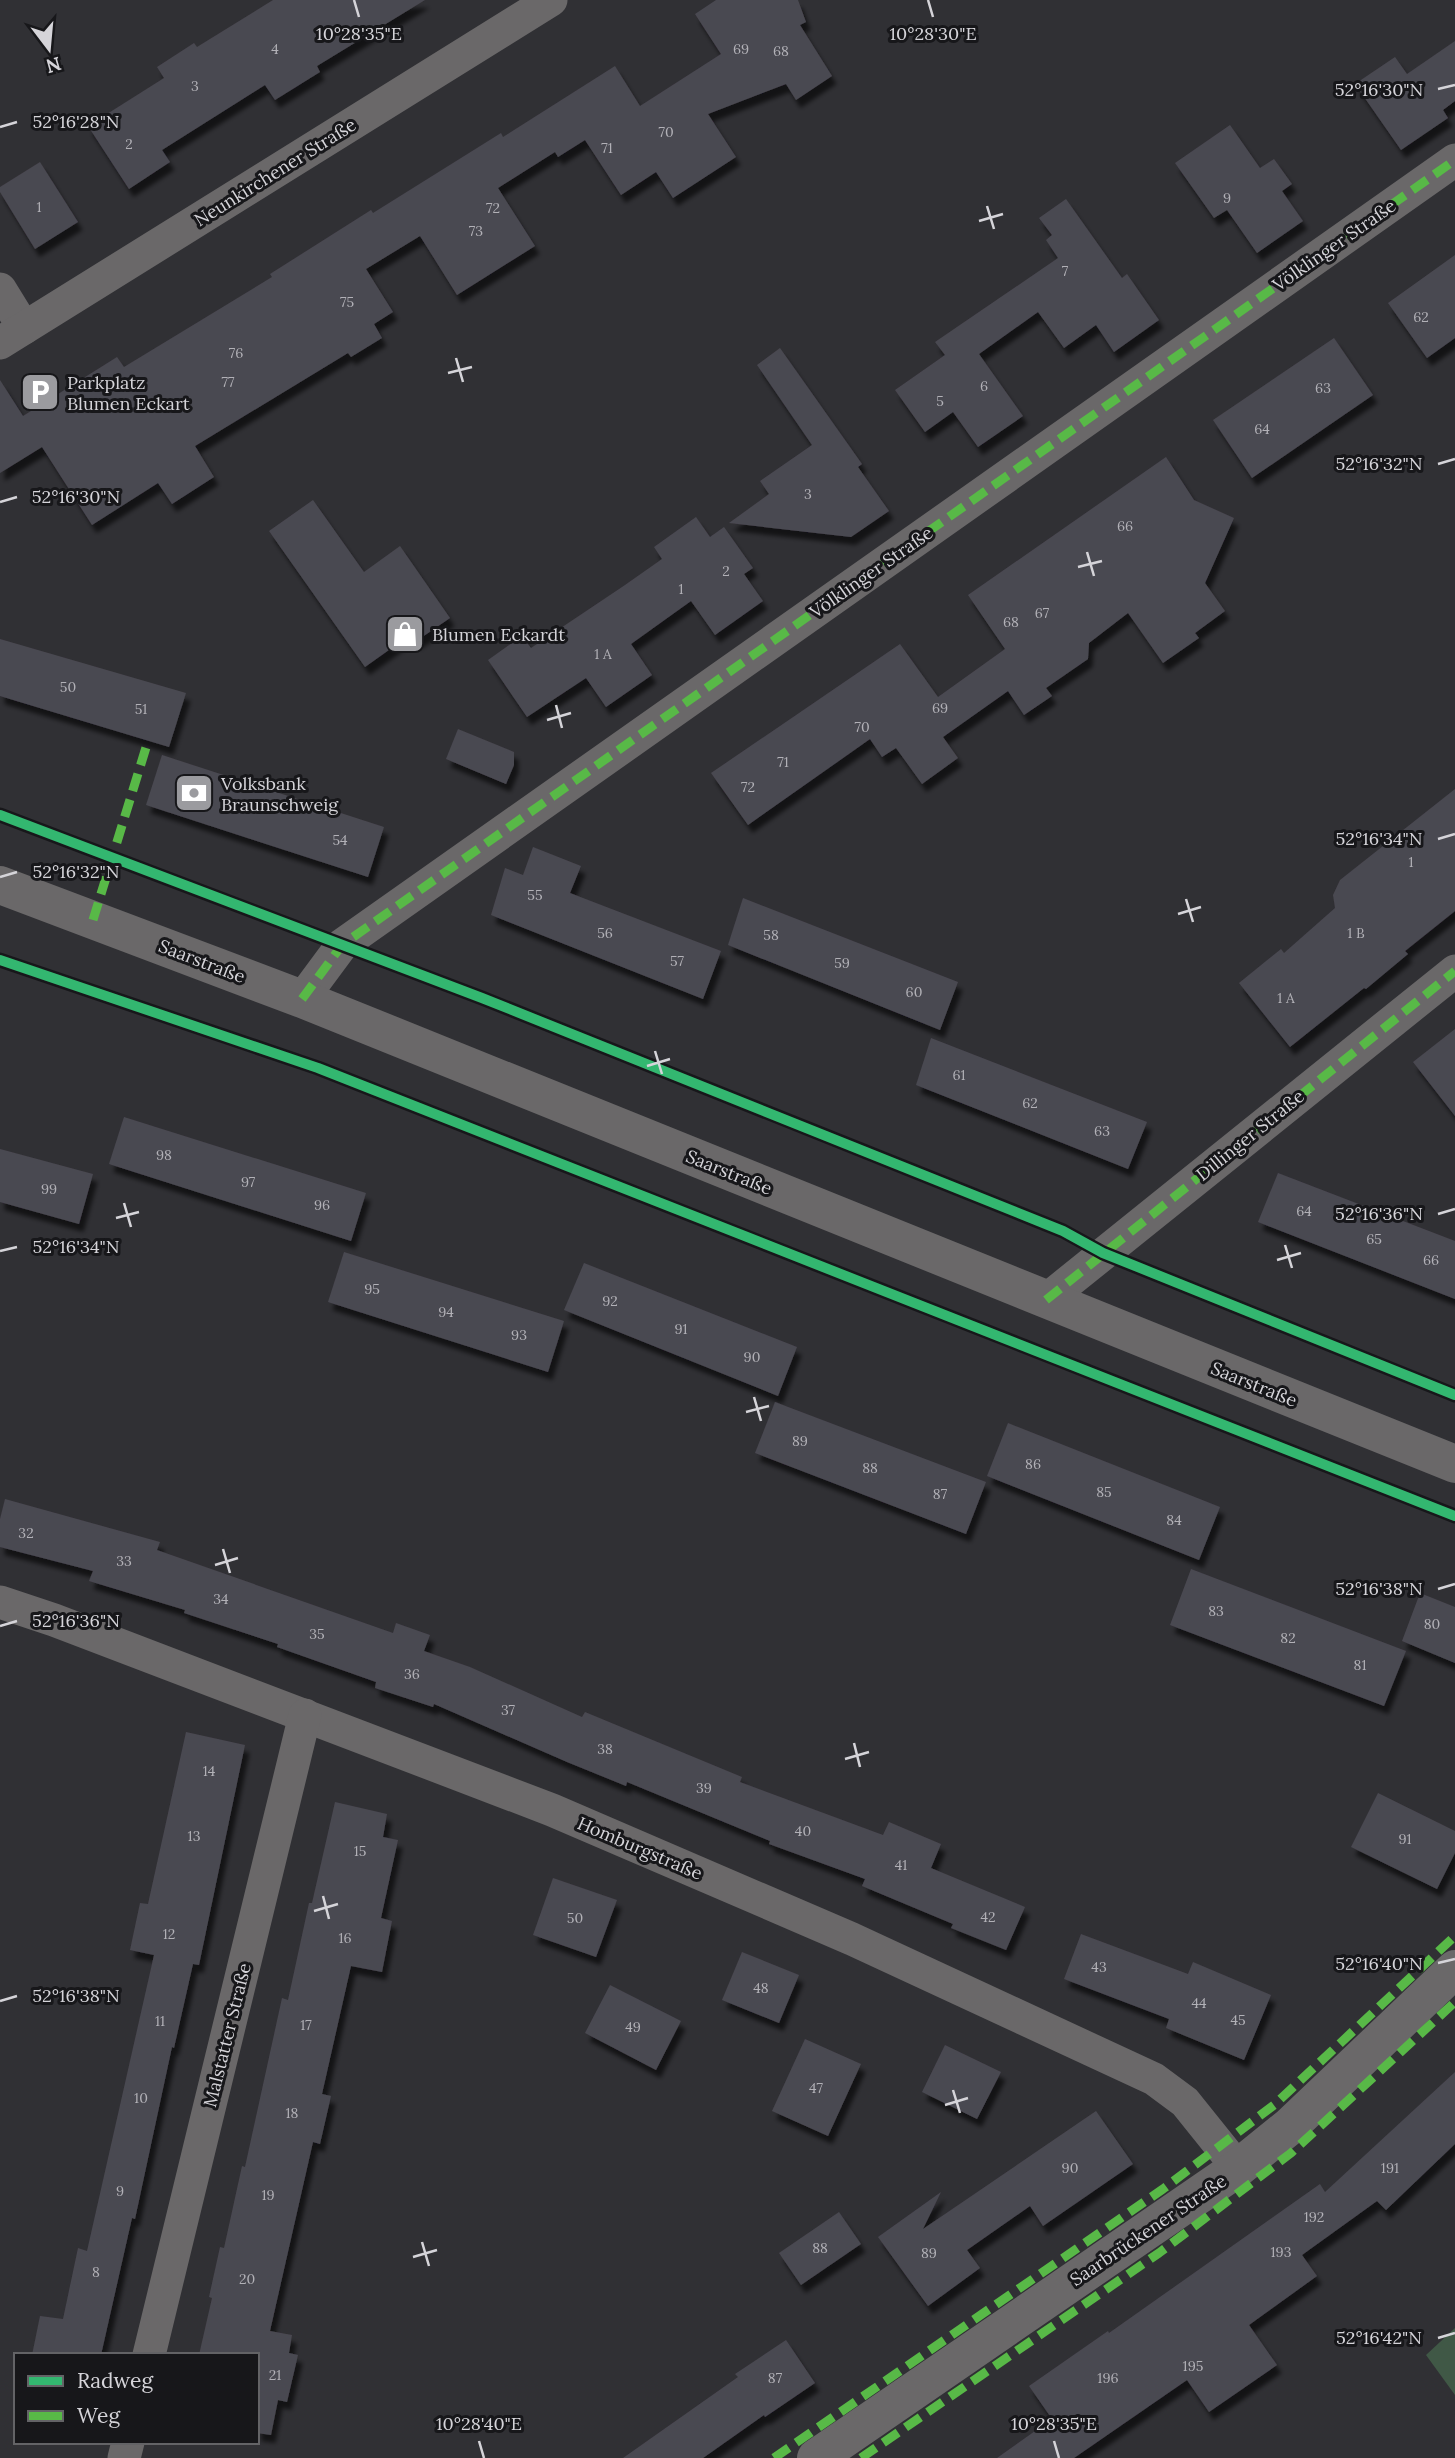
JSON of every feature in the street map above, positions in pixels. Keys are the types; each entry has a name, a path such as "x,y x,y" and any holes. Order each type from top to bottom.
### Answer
{"street":[{"name":"Neunkirchener Straße","path":"12,336 551,0"},
{"name":"Völklinger Straße","path":"302,999 342,946 1455,160"},
{"path":"0,289 12,336"},
{"name":"Saarstraße","path":"0,885 302,999 1455,1465"},
{"name":"Dillinger Straße","path":"1046,1300 1455,971"},
{"name":"Homburgstraße","path":"0,1602 54,1620 552,1810 802,1917 1154,2079 1185,2102 1238,2168"},
{"name":"Malstatter Straße","path":"149,2353 305,1715"},
{"name":"Saarbrückener Straße","path":"816,2458 1238,2168 1290,2126 1455,1969"}],"green space":[{"path":"1455,2328 1455,2395 1426,2355"}],"building":[{"path":"273,0 425,0 317,66 320,72 275,100 265,85 162,150 170,162 129,189 88,126 164,78 157,67 194,43 197,47"},
{"path":"716,0 798,0 806,22 800,25 832,76 796,100 786,84 708,114 736,157 673,198 656,172 621,195 585,140 558,157 555,152 498,188 535,246 457,295 420,236 366,269 393,312 374,324 382,338 351,357 348,353 195,446 214,477 172,504 158,483 92,525 42,447 0,473 0,380 23,416 117,357 124,367 272,277 270,274 371,210 373,213 501,133 503,137 615,66 640,106 721,54 695,14"},
{"path":"1455,41 1455,101 1443,110 1448,118 1401,150 1355,84 1395,57 1407,74"},
{"path":"1230,125 1260,168 1274,159 1292,184 1282,191 1303,221 1257,253 1227,210 1214,218 1175,163"},
{"path":"40,162 78,222 35,249 0,192 0,187"},
{"path":"1066,199 1122,278 1127,274 1159,320 1114,352 1096,325 1064,348 1038,312 979,354 1023,416 978,447 953,412 925,432 895,390 945,355 935,342 1058,258 1046,240 1052,235 1039,218"},
{"path":"1455,255 1455,338 1427,358 1388,303"},
{"path":"1334,338 1373,395 1252,478 1213,420"},
{"path":"780,348 862,464 858,467 889,511 851,537 729,523 769,494 760,481 812,445 757,365"},
{"path":"1166,457 1194,500 1234,518 1205,583 1225,611 1195,633 1199,638 1163,663 1128,613 1089,643 1088,659 1046,688 1052,696 1024,715 1008,691 943,737 958,758 922,784 896,748 882,757 870,739 748,825 711,773 900,644 938,697 1005,649 968,595"},
{"path":"313,500 364,572 400,546 450,618 415,642 410,635 365,667 269,531"},
{"path":"696,517 710,537 724,527 753,568 744,574 763,601 715,635 691,601 631,644 652,675 606,707 586,678 527,717 488,660 522,636 531,648 625,585 662,559 654,547"},
{"path":"0,639 186,693 169,747 0,696"},
{"path":"458,729 514,752 514,765 506,784 446,759"},
{"path":"162,755 384,827 368,877 146,805"},
{"path":"1455,789 1455,911 1405,951 1408,954 1366,989 1290,1047 1239,983 1281,949 1284,953 1335,908 1333,895 1340,880"},
{"path":"533,847 581,866 570,893 721,951 703,999 491,915 505,868 523,875"},
{"path":"743,898 958,982 940,1030 728,945"},
{"path":"1455,1029 1455,1116 1413,1062"},
{"path":"931,1038 1147,1122 1128,1169 916,1085"},
{"path":"124,1117 366,1193 351,1241 109,1164"},
{"path":"0,1149 93,1174 79,1224 0,1202"},
{"path":"1278,1173 1455,1241 1455,1299 1258,1222"},
{"path":"344,1252 564,1321 548,1372 328,1302"},
{"path":"584,1263 797,1347 778,1396 564,1310"},
{"path":"775,1402 986,1482 966,1534 755,1453"},
{"path":"1008,1423 1220,1507 1199,1560 987,1476"},
{"path":"5,1499 160,1542 157,1550 393,1633 396,1623 430,1635 424,1651 470,1667 582,1717 585,1712 742,1777 740,1782 883,1835 889,1822 941,1844 931,1868 1025,1907 1006,1950 951,1928 953,1924 862,1886 865,1879 769,1844 770,1841 627,1782 626,1786 434,1704 433,1707 375,1688 376,1682 277,1647 278,1644 184,1613 185,1610 89,1581 93,1571 0,1547 0,1519"},
{"path":"1191,1569 1406,1651 1384,1706 1170,1625"},
{"path":"1420,1593 1455,1607 1455,1663 1402,1641"},
{"path":"186,1732 245,1745 199,1965 193,1964 174,2048 172,2047 135,2219 132,2218 101,2353 32,2353 40,2316 63,2319 78,2248 87,2251 154,1955 130,1950 140,1903 148,1904"},
{"path":"1378,1793 1455,1831 1455,1853 1437,1889 1351,1847"},
{"path":"335,1802 387,1814 383,1837 398,1840 381,1918 392,1921 382,1972 351,1966 322,2094 331,2096 320,2144 313,2142 270,2331 292,2335 289,2353 298,2355 287,2402 278,2400 271,2435 259,2433 259,2353 199,2353 220,2247 224,2248 242,2166 245,2167 282,1998 288,2000 309,1903 312,1903"},
{"path":"553,1878 617,1900 596,1957 533,1935"},
{"path":"1081,1934 1188,1974 1193,1962 1271,1995 1244,2060 1166,2028 1169,2019 1064,1979"},
{"path":"742,1952 799,1975 779,2023 722,2000"},
{"path":"610,1985 681,2021 656,2070 585,2033"},
{"path":"805,2039 861,2064 828,2136 772,2111"},
{"path":"945,2045 1001,2072 977,2119 922,2092"},
{"path":"1455,2072 1455,2144 1386,2210 1377,2201 1302,2255 1317,2276 1249,2325 1277,2365 1209,2412 1187,2380 1074,2458 997,2458 1052,2419 1029,2386 1320,2184 1325,2192"},
{"path":"1096,2111 1133,2164 1043,2226 1030,2206 967,2250 980,2268 928,2306 878,2237 941,2192 923,2229"},
{"path":"839,2212 861,2244 801,2285 779,2253"},
{"path":"786,2340 815,2383 703,2458 623,2458 738,2377 735,2374"}],"marked path":[{"path":"302,999 342,945 1455,160"},
{"path":"93,920 148,741"},
{"path":"1046,1300 1455,971"},
{"path":"774,2458 1163,2189 1274,2105 1455,1936"},
{"path":"861,2458 1159,2253 1291,2153 1455,2002"}],"cycle path":[{"path":"0,815 482,998 1063,1231 1103,1253 1455,1395"},
{"path":"0,960 318,1068 1455,1516"}],"place":[{"name":"Parkplatz Blumen Eckart","path":"40,392"},
{"name":"Blumen Eckardt","path":"405,634"},
{"name":"Volksbank Braunschweig","path":"194,793"}]}
